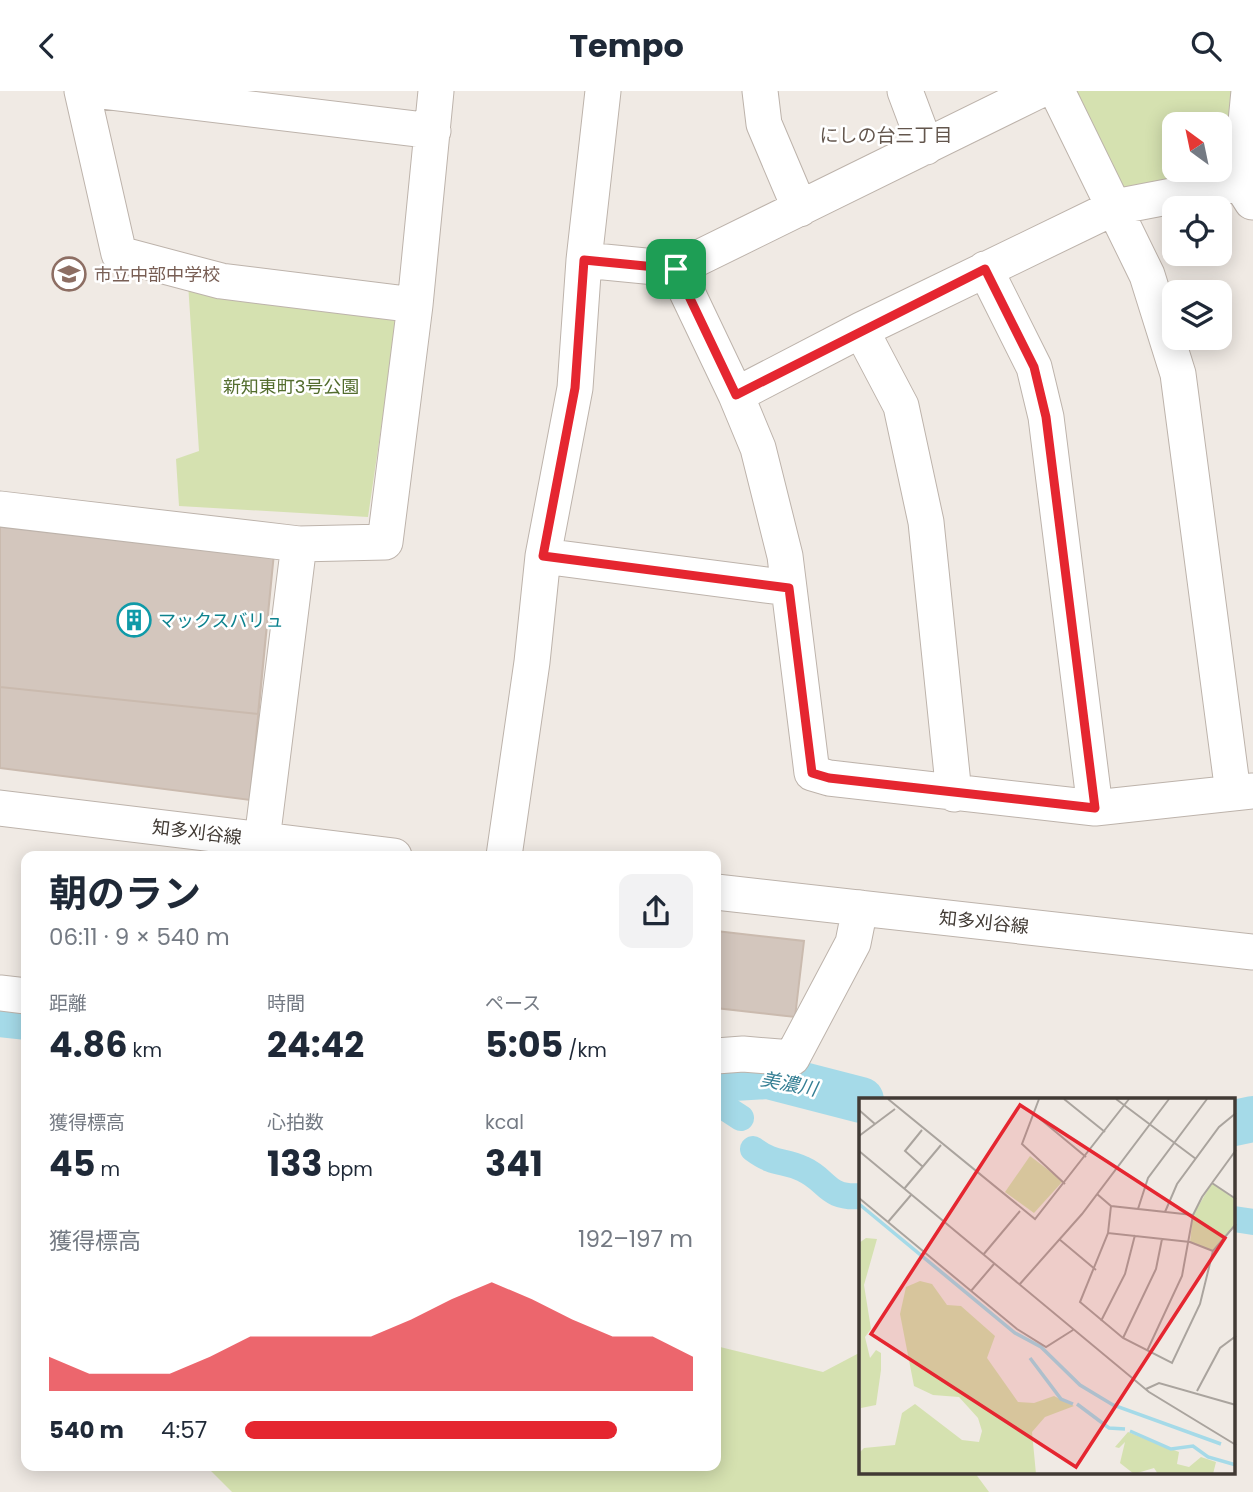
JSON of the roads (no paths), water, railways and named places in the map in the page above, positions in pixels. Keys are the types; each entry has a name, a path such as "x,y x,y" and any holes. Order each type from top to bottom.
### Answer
{"street":[{"path":"82,91 118,254 221,281 415,305"},
{"path":"101,91 433,131"},
{"path":"0,509 299,544 385,542 415,305 436,91"},
{"path":"505,851 532,662 543,556 575,388 584,260 603,91"},
{"path":"760,91 764,124 800,209"},
{"path":"905,91 926,146"},
{"path":"584,260 676,269 1038,91"},
{"path":"676,269 736,395 758,448 774,503 789,588 812,773 829,778 954,794 1095,808 1124,807 1243,792 1178,374 1147,275 1057,91"},
{"path":"736,395 861,330 1115,207 1247,193 1249,91"},
{"path":"985,269 1034,367 1046,417 1095,808"},
{"path":"861,330 901,406 926,522 954,794"},
{"path":"262,840 299,544"},
{"path":"543,556 789,588"},
{"name":"知多刈谷線","path":"0,808 262,840 326,851"},
{"name":"知多刈谷線","path":"721,893 1253,952"},
{"path":"721,1056 743,1054 792,1058 853,943 860,908"},
{"path":"0,993 21,995"}],"waterway":[{"name":"美濃川","path":"0,1014 21,1016"},
{"name":"美濃川","path":"721,1079 768,1076 859,1099"},
{"path":"721,1105 741,1118"},
{"name":"美濃川","path":"1236,1123 1253,1119"},
{"path":"753,1149 768,1158 811,1173 834,1192 859,1196"},
{"path":"1236,1219 1253,1222"}],"place":[{"name":"市立中部中学校","path":"69,274"},
{"name":"マックスバリュ","path":"134,620"}],"district":[{"name":"にしの台三丁目","path":"886,135"}],"park label":[{"name":"新知東町3号公園","path":"291,386"}]}
